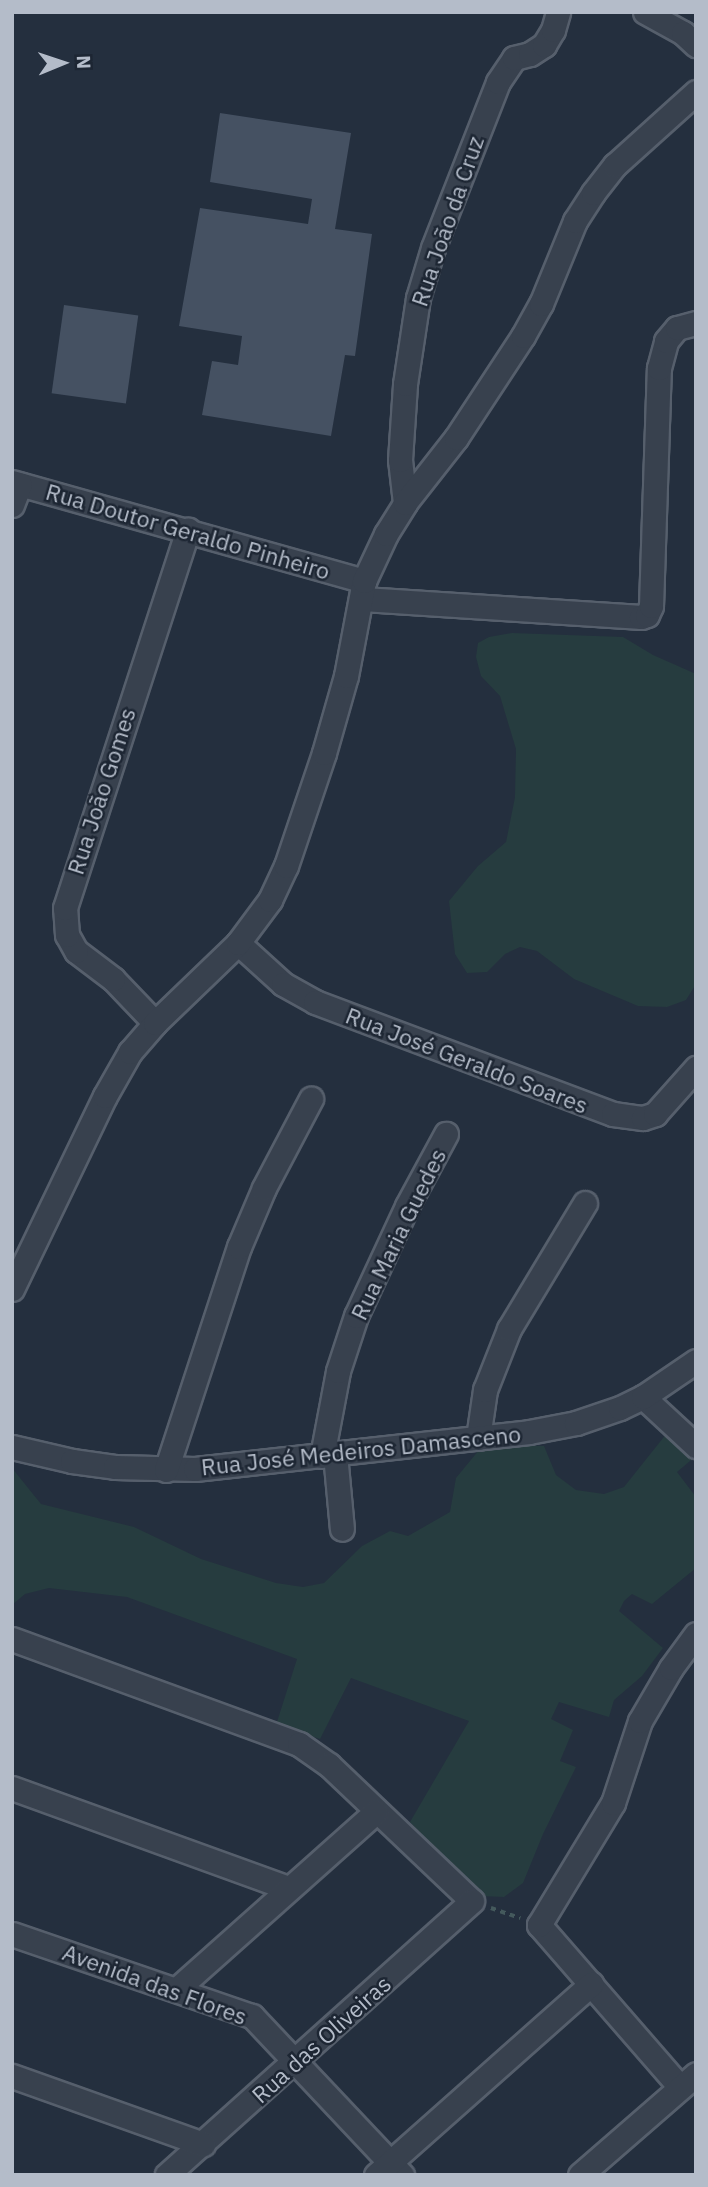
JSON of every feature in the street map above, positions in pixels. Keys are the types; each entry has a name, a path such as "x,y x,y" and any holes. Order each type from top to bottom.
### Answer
{"street":[{"name":"Rua João da Cruz","path":"405,503 400,460 405,384 415,312 433,248 498,82 514,58 530,54 544,45 553,30 558,12"},
{"path":"645,12 683,33 696,45"},
{"path":"14,1275 130,1052 155,1023 238,943 270,900 286,866 346,676 364,590 405,503 456,438 523,336 541,304 575,221 593,193 615,165 696,92"},
{"name":"Rua Doutor Geraldo Pinheiro","path":"15,490 188,530 364,590 646,616 651,606 659,368 666,341 677,328 696,323"},
{"name":"Rua João Gomes","path":"155,1023 113,979 76,951 67,935 65,908 188,530"},
{"name":"Rua José Geraldo Soares","path":"238,943 283,984 314,1002 613,1114 643,1118 655,1114 696,1068"},
{"path":"166,1470 239,1247 264,1188 311,1099"},
{"name":"Rua Maria Guedes","path":"342,1529 328,1455 338,1371 356,1316 407,1206 446,1135"},
{"path":"478,1438 485,1390 509,1329 585,1203"},
{"name":"Rua José Medeiros Damasceno","path":"12,1447 72,1461 166,1470 478,1438 576,1423 643,1397 696,1361"},
{"path":"643,1397 696,1446"},
{"path":"580,2175 688,2080 591,1984 539,1925 613,1803 640,1721 671,1668 696,1634"},
{"path":"12,1640 299,1744 328,1765 472,1901"},
{"path":"12,1787 289,1888"},
{"path":"177,1989 376,1812"},
{"name":"Rua das Oliveiras","path":"167,2175 296,2062 472,1901"},
{"name":"Avenida das Flores","path":"12,1934 252,2016 296,2062 389,2171"},
{"path":"389,2171 591,1984"},
{"path":"12,2076 203,2144"}],"path":[{"path":"472,1901 539,1925"}],"green space":[{"path":"512,633 623,637 653,655 696,674 696,984 686,1000 667,1007 638,1006 574,979 537,951 520,947 505,954 487,972 467,973 455,954 449,901 478,866 506,842 515,797 516,749 500,696 481,676 476,657 478,643 489,637"},
{"path":"667,1433 696,1456 677,1472 696,1497 696,1568 652,1604 632,1594 624,1601 619,1611 663,1648 642,1676 614,1700 609,1717 559,1702 551,1719 573,1730 560,1761 576,1767 543,1834 523,1883 504,1897 480,1896 410,1822 469,1721 351,1678 320,1739 276,1725 297,1659 127,1597 49,1588 25,1594 12,1605 12,1468 41,1504 134,1527 201,1559 276,1583 303,1587 324,1583 362,1546 390,1531 408,1536 450,1512 456,1478 484,1444 544,1446 556,1475 576,1490 604,1494 624,1487"}],"building":[{"path":"220,113 351,133 335,229 372,234 355,356 345,355 331,436 202,415 212,361 238,365 242,336 179,326 200,208 308,224 312,199 210,182"},
{"path":"64,305 138,315 126,404 52,393"}]}
